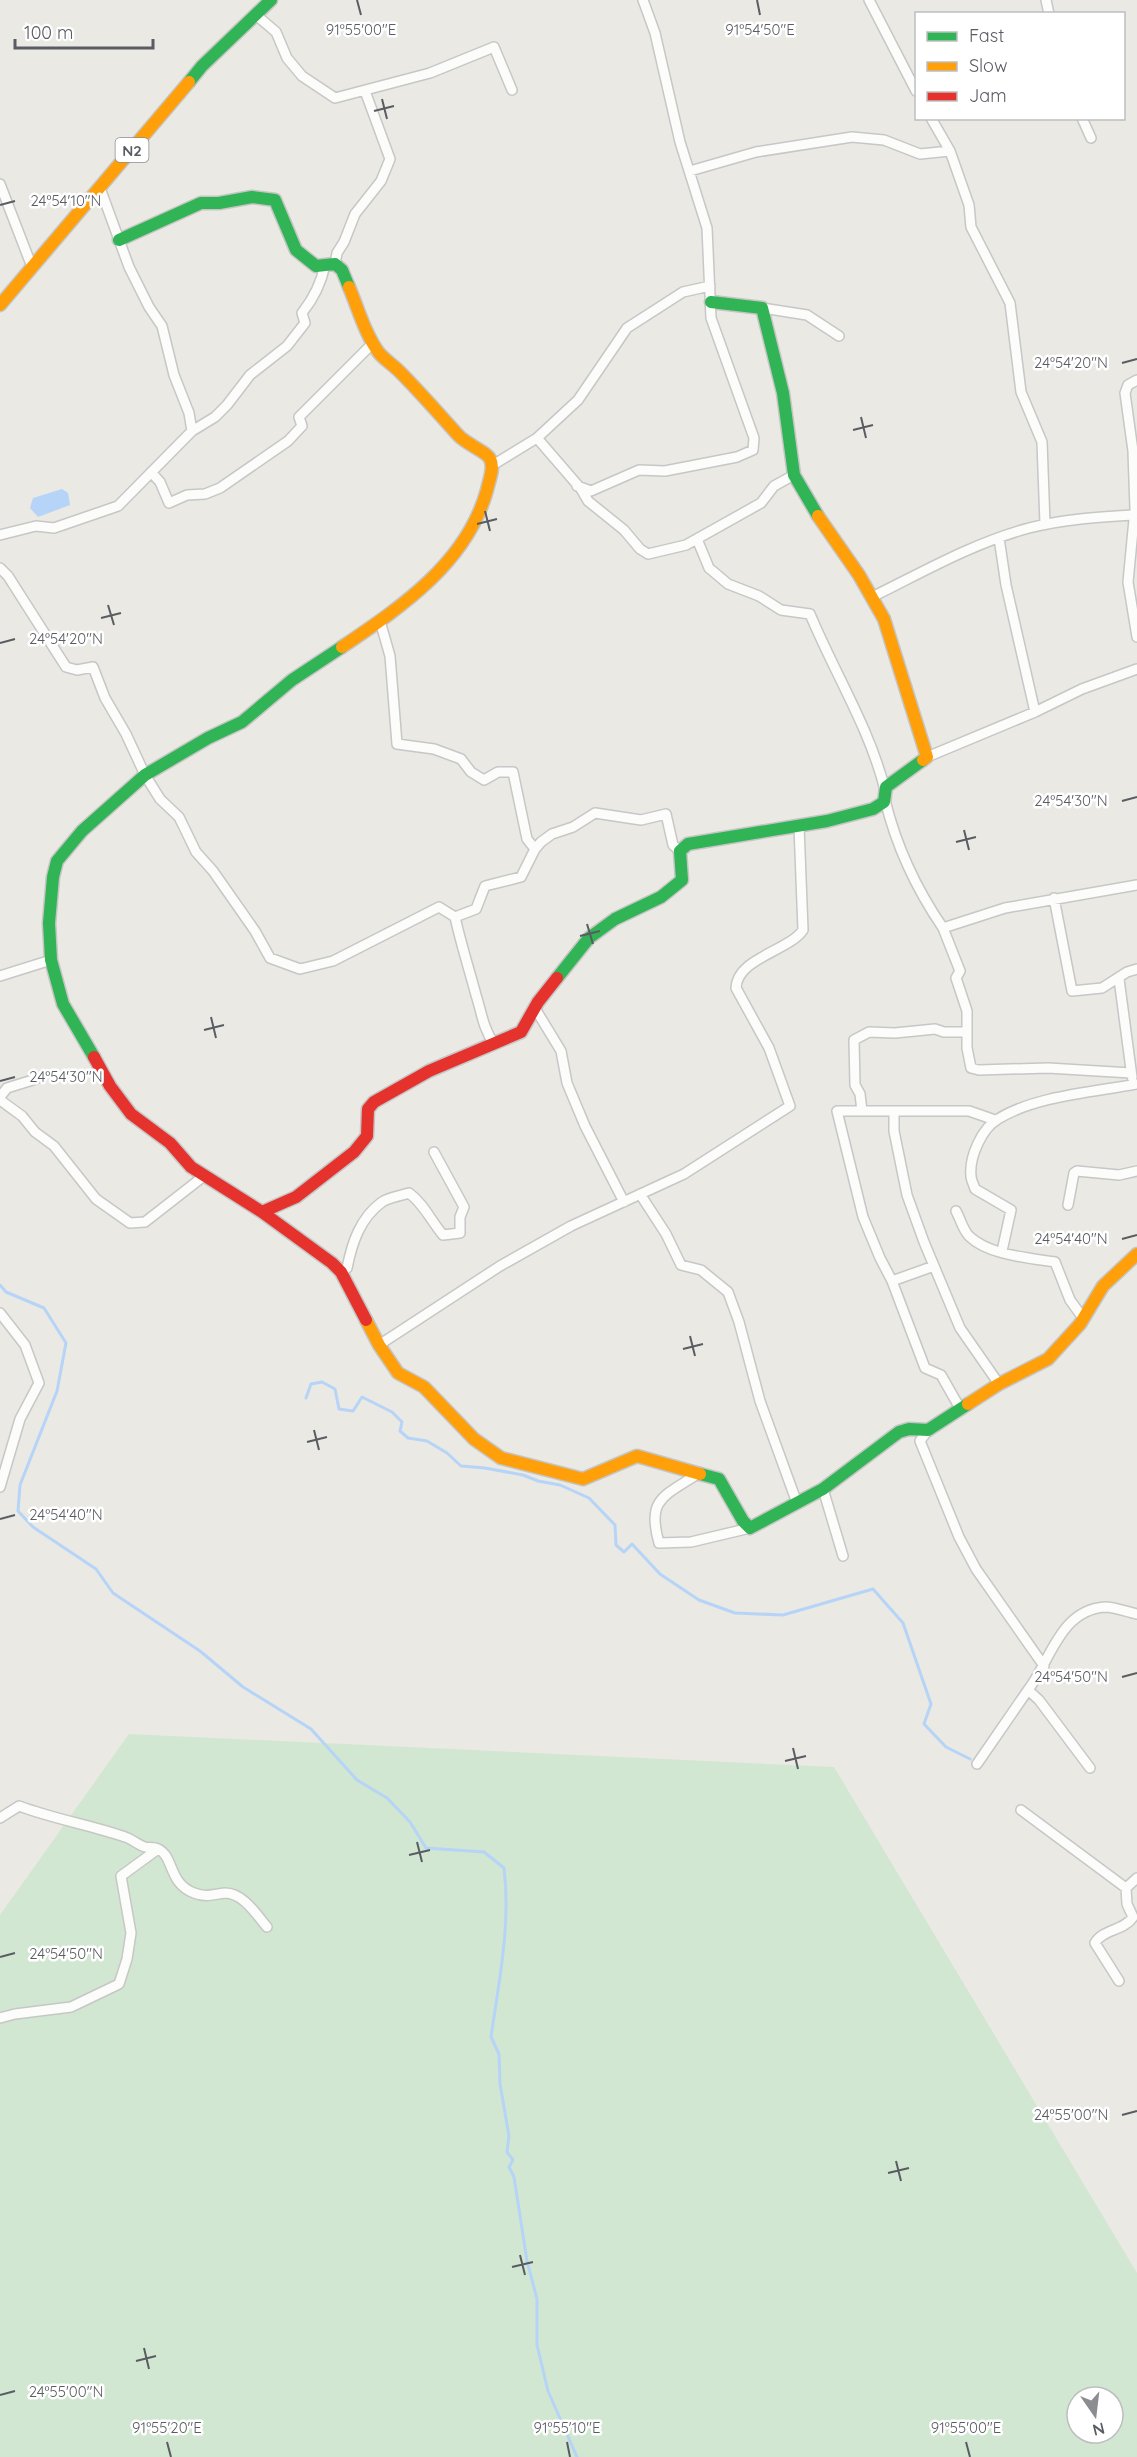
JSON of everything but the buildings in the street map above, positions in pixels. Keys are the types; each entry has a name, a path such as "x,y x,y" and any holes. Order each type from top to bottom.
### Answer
{"main road":[{"name":"N2","path":"0,305 202,66 270,0"},
{"path":"119,240 201,203 219,203 252,197 275,200 296,250 316,266 330,265 348,280 373,343 381,355 419,392 448,427 466,444 489,456 493,465 482,507 445,565 426,585 380,621 292,680 242,722 208,738 145,775 82,831 57,861 52,877 49,923 51,960 63,1004 110,1086 132,1114 170,1143 181,1158 204,1176 262,1212 321,1253 341,1272 379,1345 398,1373 424,1387 474,1440 501,1458 582,1479 637,1456 719,1479 750,1528 823,1489 899,1432 909,1429 928,1430 999,1384 1048,1359 1083,1318 1103,1286 1137,1254"},
{"path":"262,1212 296,1197 361,1145 369,1128 368,1109 374,1102 429,1071 521,1032 536,1010 538,1002 590,938 615,919 660,897 682,880 680,851 688,844 799,826 873,809 881,805 885,795 927,757 884,619 794,476 783,393 762,308 711,302"}],"street":[{"path":"577,486 591,491 639,470 665,471 737,457 753,450 754,438 711,318 707,228 675,120 655,33 643,0"},
{"path":"868,0 915,90"},
{"path":"256,15 276,33 287,58 302,76 335,98 430,73 494,47 512,90"},
{"path":"0,536 36,526 54,528 118,506 192,431 215,417 250,375 287,346 305,323 302,313 344,243 356,214 381,182 390,159 365,91"},
{"path":"932,120 950,151 969,205 971,226 1010,303 1022,392 1042,442 1045,524"},
{"path":"1083,120 1091,138"},
{"path":"690,171 756,153 852,137 884,140 920,153 950,151"},
{"path":"0,184 32,267"},
{"path":"100,188 119,240 149,307 162,326 174,375 189,412 192,431"},
{"path":"493,465 537,438 578,400 627,328 683,292 710,286"},
{"path":"762,308 807,315 839,336"},
{"path":"151,472 160,482 169,503 187,495 206,494 220,488 288,441 302,426 299,417 373,343"},
{"path":"1137,380 1128,385 1125,393 1133,451 1134,515 1128,582 1137,637"},
{"path":"537,438 588,501 624,530 639,549 648,554 686,546 761,503 774,486 794,476"},
{"path":"872,597 950,558 999,538 1045,524 1089,517 1134,515"},
{"path":"999,538 1008,596 1035,712"},
{"path":"697,539 709,568 728,584 759,596 781,610 810,614 881,773 893,834 931,911 943,928 960,970 956,978 967,1011 967,1048 971,1068 979,1070 1048,1068 1131,1073"},
{"path":"0,568 8,576 66,667 77,670 93,668 105,698 126,734 145,775 160,799 179,817 196,852 213,871 255,931 270,958 300,969 333,961 439,907 455,917 485,1032 494,1044"},
{"path":"380,621 390,656 397,744 434,749 461,759 471,772 484,780 498,772 513,772 527,839 535,849"},
{"path":"927,757 1035,712 1082,689 1137,669"},
{"path":"455,917 476,909 486,886 521,877 535,849 552,834 573,827 595,813 641,820 666,814 673,845 680,851"},
{"path":"379,1345 500,1266 572,1226 684,1174 790,1106 791,1102 769,1048 736,988 736,983 759,958 793,939 803,930 799,826"},
{"path":"943,928 1005,908 1137,885"},
{"path":"1054,898 1072,991 1102,988 1127,972 1137,969"},
{"path":"0,976 51,960"},
{"path":"1002,1251 1011,1210 975,1189 971,1176 972,1160 979,1141 995,1120 1021,1107 1135,1084 1131,1073 1119,979"},
{"path":"536,1010 563,1056 567,1083 585,1126 624,1202"},
{"path":"862,1111 860,1094 855,1085 854,1040 869,1032 895,1033 935,1029 944,1032 967,1032"},
{"path":"36,1078 7,1088 0,1099 22,1116 35,1132 54,1146 96,1199 130,1223 145,1222 204,1176"},
{"path":"961,1410 941,1375 925,1368 892,1281 863,1217 837,1111 969,1111 995,1120"},
{"path":"894,1111 894,1131 907,1195 934,1266 960,1328 999,1384"},
{"path":"341,1272 347,1268 358,1229 382,1202 393,1197 409,1193 420,1202 432,1223 443,1235 460,1233 460,1217 464,1207 434,1152"},
{"path":"1068,1205 1074,1173 1077,1171 1119,1175 1137,1171"},
{"path":"640,1194 666,1234 681,1265 701,1270 728,1292 739,1322 760,1401 797,1503"},
{"path":"956,1211 968,1235 983,1246 1011,1255 1055,1262 1070,1300 1083,1318"},
{"path":"892,1281 934,1266"},
{"path":"0,1312 25,1345 39,1383 20,1419 0,1487"},
{"path":"928,1430 920,1441 959,1537 976,1569 1044,1666"},
{"path":"699,1473 657,1504 652,1522 659,1543 691,1542 750,1528"},
{"path":"823,1489 843,1556"},
{"path":"977,1764 1044,1666 1071,1620 1086,1611 1107,1607 1137,1614"},
{"path":"1028,1690 1039,1700 1090,1768"},
{"path":"0,1818 19,1806 42,1815 127,1837 145,1847 158,1849 166,1855 177,1881 186,1889 195,1894 210,1897 224,1893 235,1894 267,1927"},
{"path":"1021,1810 1126,1888 1127,1904 1133,1917 1130,1922 1103,1935 1095,1943 1119,1981"},
{"path":"0,2018 71,2007 119,1984 127,1959 131,1933 121,1876 158,1849"},
{"path":"1126,1888 1137,1878"}],"green space":[{"path":"129,1734 834,1767 1137,2273 1137,2457 0,2457 0,1915"}],"water":[{"path":"62,489 68,493 70,505 38,517 30,508 33,498"}],"waterway":[{"path":"0,1285 6,1292 44,1308 66,1343 57,1391 20,1485 18,1511 33,1527 96,1569 113,1593 200,1651 243,1687 311,1729 357,1780 387,1798 410,1822 426,1848 484,1852 504,1868 505,1931 491,2037 499,2054 500,2084 509,2136 507,2152 513,2160 509,2167 514,2177 527,2261 537,2299 537,2345 548,2391 577,2457"},
{"path":"306,1398 311,1384 322,1382 335,1389 339,1409 353,1411 362,1397 392,1412 402,1422 400,1431 408,1438 427,1441 447,1453 461,1466 523,1475 538,1481 560,1485 589,1498 615,1525 616,1545 624,1552 632,1544 660,1574 699,1600 735,1613 783,1615 873,1589 903,1623 931,1704 924,1724 946,1747 970,1759"}],"traffic: fast":[{"path":"189,82 202,66 271,0"},
{"path":"119,240 201,203 219,203 252,197 275,200 296,250 316,266 335,264 342,270 349,287"},
{"path":"711,302 762,308 783,393 794,475 818,516"},
{"path":"94,1057 63,1004 51,960 49,923 53,877 57,861 82,831 145,775 208,738 242,722 292,680 342,647"},
{"path":"557,978 589,938 615,919 661,897 682,880 680,851 688,844 827,821 873,809 884,802 886,787 923,760"},
{"path":"700,1474 719,1479 743,1521 750,1528 823,1489 899,1432 909,1429 928,1430 968,1404"}],"traffic: slow":[{"path":"0,305 189,82"},
{"path":"342,647 409,599 448,561 464,540 477,516 487,490 492,466 488,456 458,435 407,379 379,353 366,329 349,287"},
{"path":"818,516 859,575 884,619 927,757 923,760"},
{"path":"968,1404 999,1384 1048,1359 1080,1324 1103,1286 1137,1254"},
{"path":"366,1320 398,1373 424,1387 474,1439 501,1458 583,1479 637,1456 700,1474"}],"traffic: jam":[{"path":"262,1212 296,1197 354,1152 367,1136 368,1109 374,1102 429,1071 521,1032 538,1002 557,978"},
{"path":"94,1057 110,1086 131,1114 170,1143 191,1167 262,1212 332,1263 341,1272 366,1320"}]}
